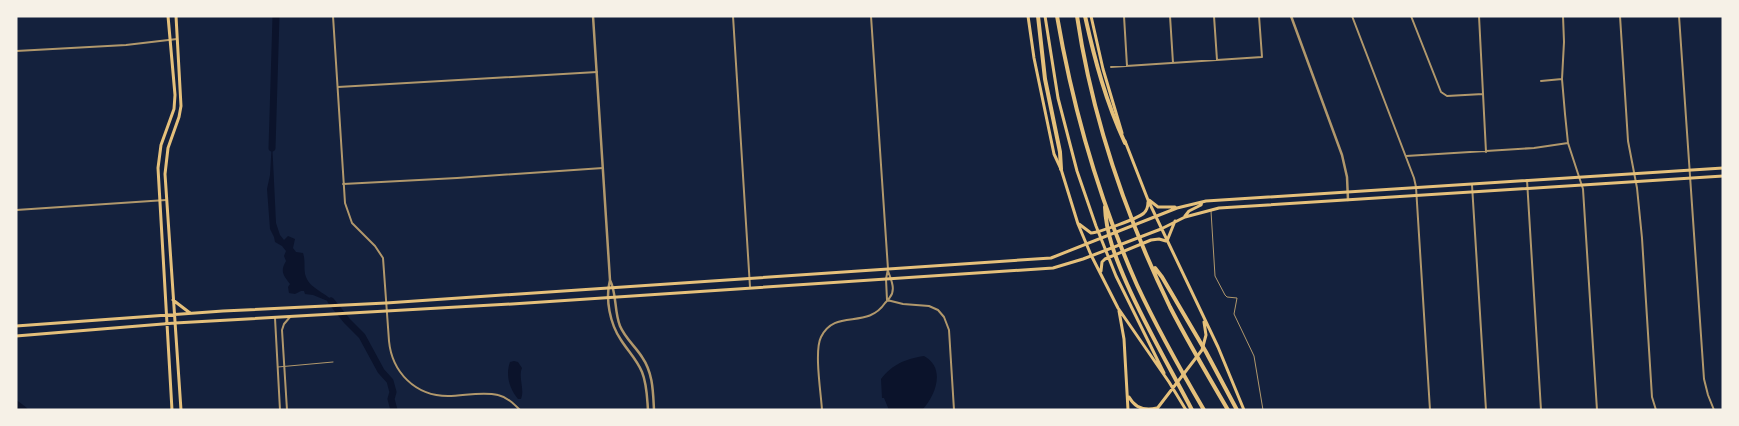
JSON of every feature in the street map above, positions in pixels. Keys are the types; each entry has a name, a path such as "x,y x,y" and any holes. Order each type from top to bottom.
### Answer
{"highway":[{"path":"1038,16 1045,79 1062,169"},
{"path":"1057,16 1073,100 1104,204 1124,254 1168,347 1204,410"},
{"path":"1077,16 1094,100 1123,195 1150,262 1186,338 1228,410"},
{"path":"1085,16 1102,85 1111,112 1125,143"},
{"path":"1104,204 1105,226 1116,258 1137,305 1192,410"},
{"path":"1150,262 1162,277 1178,304 1237,410"}],"main road":[{"path":"168,16 175,95 174,109 160,151 158,168 172,410"},
{"path":"176,16 181,106 167,152 165,174 181,410"},
{"path":"1028,16 1040,92 1054,154 1062,169 1078,224 1118,308 1186,410"},
{"path":"1045,16 1054,78 1077,171 1110,260 1131,307 1169,382"},
{"path":"1091,16 1103,69 1125,143 1148,200 1203,319 1218,347 1244,410"},
{"path":"16,326 174,314 386,303 1051,258 1180,207 1202,202 1293,194 1723,168"},
{"path":"16,336 167,324 512,304 1053,268 1092,255 1185,217 1211,210 1723,176"},
{"path":"1293,194 1294,204"},
{"path":"1252,197 1252,206"},
{"path":"1078,224 1091,233 1100,231 1142,215 1147,209 1148,200"},
{"path":"1148,200 1162,208 1180,207"},
{"path":"1185,217 1189,211 1201,205 1202,202"},
{"path":"1167,242 1175,221"},
{"path":"1101,274 1100,266 1106,259 1151,240 1159,239 1167,242"},
{"path":"1025,260 1025,269"},
{"path":"956,264 956,274"},
{"path":"511,294 512,304"},
{"path":"173,300 190,313"},
{"path":"274,308 275,318"},
{"path":"1118,308 1123,328 1128,410"},
{"path":"1127,394 1136,406 1150,410 1157,409 1205,345 1206,335 1203,319"}],"street":[{"path":"333,16 346,208 354,226 375,246 383,258 390,353 398,370 411,383 427,392 441,396 500,395 510,400 520,410"},
{"path":"593,16 610,280 608,288 609,297 614,327 622,342 637,361 646,382 648,410"},
{"path":"733,16 750,288"},
{"path":"822,410 818,352 821,337 831,325 837,322 871,317 878,312 892,293 888,269 871,16"},
{"path":"1124,16 1127,66"},
{"path":"1170,16 1173,63"},
{"path":"1214,16 1217,60"},
{"path":"1111,67 1262,57 1259,16"},
{"path":"1291,16 1342,155 1348,200"},
{"path":"1352,16 1406,156 1416,187 1430,410"},
{"path":"1411,16 1441,92 1447,96 1483,94"},
{"path":"1479,16 1486,152"},
{"path":"1563,16 1562,79 1568,143 1582,185 1597,410"},
{"path":"1620,16 1628,141 1636,181 1642,238 1652,397 1656,410"},
{"path":"1679,16 1704,379 1705,387 1714,410"},
{"path":"16,51 126,45 178,39"},
{"path":"338,87 597,72"},
{"path":"1541,81 1562,79"},
{"path":"1406,156 1486,152 1568,143"},
{"path":"343,184 603,168"},
{"path":"1527,180 1541,410"},
{"path":"1472,184 1486,410"},
{"path":"16,210 166,200"},
{"path":"887,300 886,279 888,269"},
{"path":"610,280 614,287 619,324 629,341 644,359 652,381 654,410"},
{"path":"887,300 903,304 929,306 938,310 944,317 949,330 954,410"},
{"path":"287,410 282,330 290,317"},
{"path":"275,318 280,410"},
{"path":"646,382 652,381"}],"lane":[{"path":"1211,210 1216,276 1219,286 1227,297 1237,298 1234,314 1254,356 1263,410"},
{"path":"278,367 334,362"}],"water":[{"path":"272,140 276,223 280,235 284,240 288,236 295,239 293,248 296,252 303,253 305,274 308,281 335,304 313,295 305,294 304,291 295,294 289,293 288,287 290,284 283,270 286,261 284,256 286,251 275,242 270,229 267,189 270,175"},
{"path":"924,356 931,361 937,374 935,389 927,404 922,410 889,410 884,398 882,398 881,379 890,369 900,363"},
{"path":"510,362 518,362 522,368 521,399 518,399 513,391 508,377"}],"waterway":[{"path":"272,148 276,16"},
{"path":"331,301 362,336 381,371 390,381 394,410"},
{"path":"16,404 24,410"}]}
